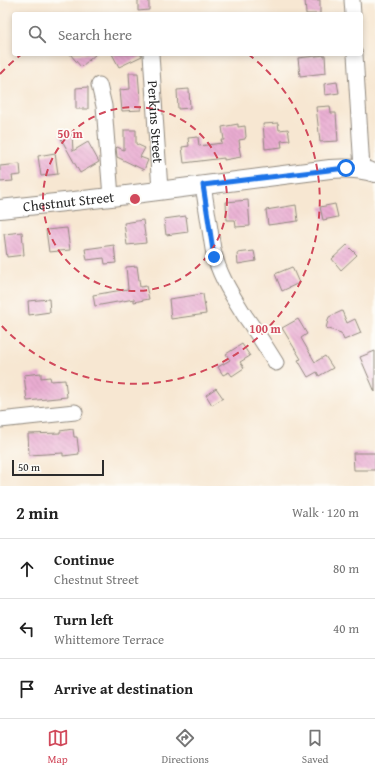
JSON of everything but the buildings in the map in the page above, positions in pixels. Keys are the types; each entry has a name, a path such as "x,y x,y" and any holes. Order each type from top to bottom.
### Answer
{"street":[{"path":"352,0 353,12"},
{"name":"Perkins Street","path":"151,56 160,190"},
{"path":"355,56 368,171"},
{"path":"99,85 104,106 110,197"},
{"name":"Chestnut Street","path":"0,210 330,169 346,168 368,171"},
{"path":"203,185 214,257 232,295 276,363"},
{"path":"0,420 75,412"}],"route":[{"path":"214,257 203,185 346,168"}]}
